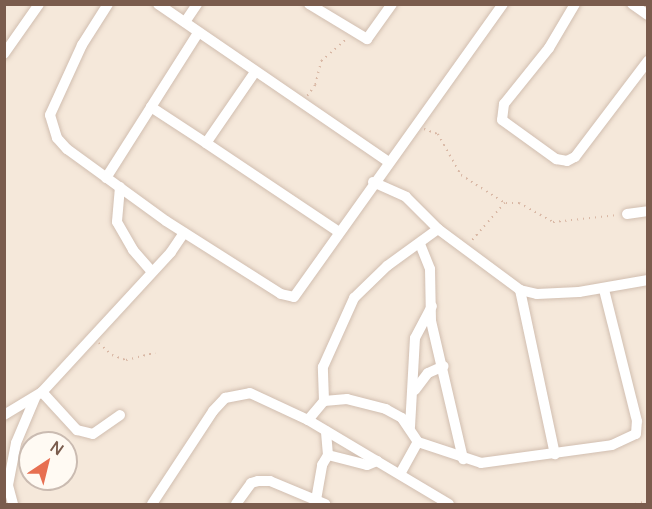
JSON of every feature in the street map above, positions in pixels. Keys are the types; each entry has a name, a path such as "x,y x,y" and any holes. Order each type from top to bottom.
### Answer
{"street":[{"path":"4,54 39,4"},
{"path":"108,4 77,55 50,115 51,127 67,149 183,232 281,294 294,297 387,161 414,128 503,4"},
{"path":"158,4 387,161"},
{"path":"185,22 197,4"},
{"path":"309,4 350,33 369,38 392,4"},
{"path":"575,4 549,48 504,104 502,120 556,159 567,161 575,157 648,61"},
{"path":"632,4 648,15"},
{"path":"106,178 198,33"},
{"path":"206,142 255,72"},
{"path":"151,107 339,232"},
{"path":"373,182 406,197 438,229 520,290 537,294 604,290 648,280"},
{"path":"120,187 117,222 152,272"},
{"path":"627,214 648,211"},
{"path":"308,420 324,400 323,367 354,298 387,266 438,229"},
{"path":"4,415 39,395 94,339 183,232"},
{"path":"420,244 430,269 431,321 444,366 463,459"},
{"path":"520,290 555,454"},
{"path":"324,400 346,399 374,405 402,418 418,442 463,459 481,463 612,445 639,429 604,290"},
{"path":"410,427 414,393 415,338 432,305"},
{"path":"414,393 421,379 444,366"},
{"path":"152,504 225,398 250,393 308,420 449,504"},
{"path":"39,395 77,430 93,434 120,415"},
{"path":"13,504 8,486 16,443 39,395"},
{"path":"237,504 251,483 258,480 270,481 321,502 322,465 328,455 326,431"},
{"path":"400,474 418,442"},
{"path":"328,455 368,465 377,461"}],"path":[{"path":"301,104 315,85 321,61 350,33"},
{"path":"414,128 438,134 461,175 505,203 519,203 554,222 627,214"},
{"path":"463,248 505,203"},
{"path":"94,339 112,355 126,360 155,353"},
{"path":"635,504 648,501"}],"shaded area":[{"path":"4,5 647,5 647,504 5,504"}]}
